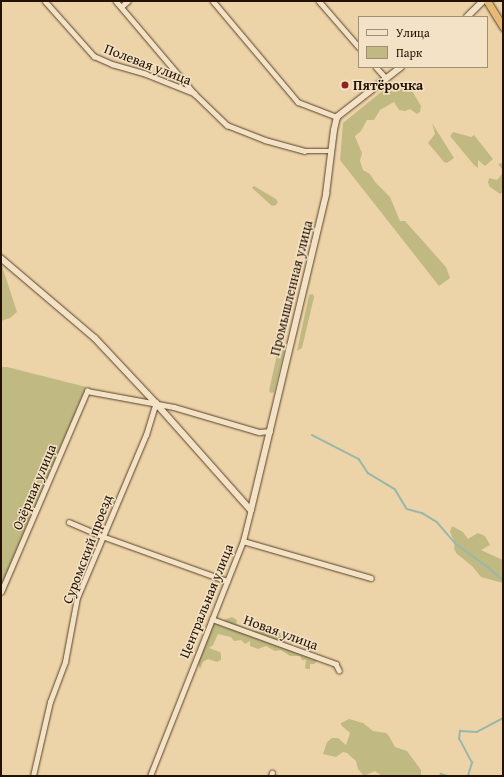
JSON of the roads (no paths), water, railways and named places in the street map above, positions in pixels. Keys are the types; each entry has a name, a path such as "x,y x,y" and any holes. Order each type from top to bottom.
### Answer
{"highway":[{"path":"487,1 503,20"},
{"path":"487,1 503,26"}],"street":[{"name":"Полевая улица","path":"45,1 94,56 112,64 146,74 195,94"},
{"path":"116,1 195,94 227,125 265,140 305,152 332,151"},
{"path":"121,6 128,1"},
{"path":"213,1 298,102 337,117 399,68"},
{"path":"319,1 358,46"},
{"path":"467,16 483,1"},
{"path":"377,68 386,78"},
{"name":"Промышленная улица","path":"270,431 326,194 337,117"},
{"path":"1,258 95,338 156,403 251,510"},
{"name":"Озёрная улица","path":"1,592 88,391 156,403"},
{"path":"156,403 259,432 270,431"},
{"name":"Суромский проезд","path":"33,776 50,702 65,662 77,598 146,435 156,403"},
{"name":"Центральная улица","path":"150,776 243,541 270,431"},
{"path":"69,522 102,536 227,581"},
{"path":"243,541 371,578"},
{"name":"Новая улица","path":"212,619 336,664 339,670"}],"waterway":[{"path":"312,435 359,459 368,473 395,489 407,509 422,513 437,522 455,543 503,580"},
{"path":"468,776 472,763 459,739 460,731 477,732 503,718"},
{"path":"440,776 441,774 448,776"}],"place":[{"name":"Пятёрочка","path":"345,85"}]}
